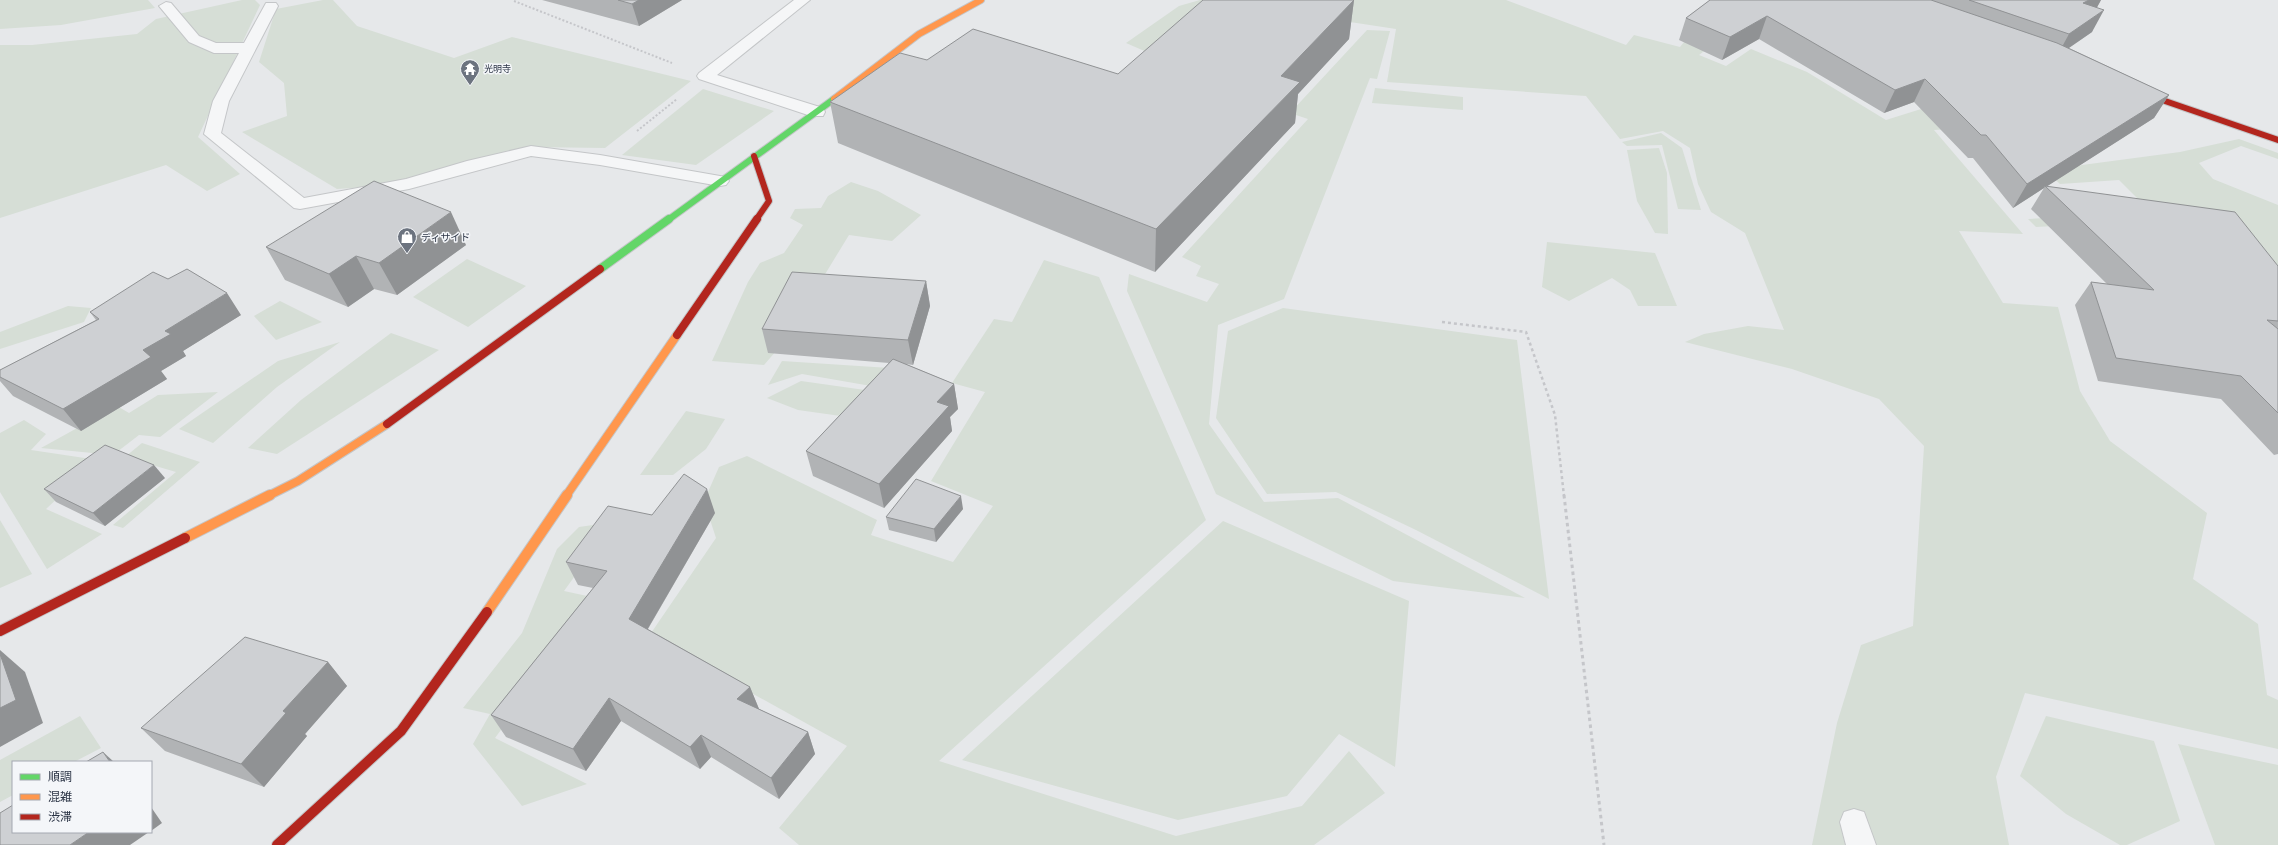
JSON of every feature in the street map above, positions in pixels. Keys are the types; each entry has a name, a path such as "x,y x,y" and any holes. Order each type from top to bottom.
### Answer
{"street":[{"path":"0,631 298,481 406,412 754,156 817,112 920,34 981,0"},
{"path":"2129,88 2278,140"},
{"path":"277,845 401,730 483,618 769,201 754,156"}],"lane":[{"path":"706,76 802,0"},
{"path":"166,6 194,39 214,48 249,48"},
{"path":"271,6 221,101 212,134 300,204 409,184 473,165 531,151 600,160 720,181"},
{"path":"706,76 817,112"}],"path":[{"path":"514,1 706,76"},
{"path":"600,160 706,76"},
{"path":"1442,322 1526,332 1555,415 1604,845"}],"shaded area":[{"path":"0,0 148,0 155,8 61,25 0,29"},
{"path":"242,0 255,0 260,5 198,137 240,174 207,191 166,165 0,218 0,45 32,45 137,34 156,19"},
{"name":"光明寺","path":"323,0 333,0 357,26 454,58 512,37 691,81 605,148 531,147 396,185 337,189 242,132 287,116 284,83 259,62 276,9"},
{"path":"1200,0 1300,0 1149,53 1126,43 1179,6"},
{"path":"1345,0 1506,0 1626,45 1634,35 1680,47 1693,31 1717,41 1699,55 1726,66 1751,49 1807,72 1886,120 1937,104 1998,126 1934,130 2023,234 1959,231 2003,303 2058,307 2080,391 2110,441 2207,513 2193,579 2258,624 2267,695 2278,700 2278,749 2025,693 1996,777 2009,845 1812,845 1837,723 1861,645 1913,626 1924,446 1879,399 1792,369 1685,342 1704,334 1748,326 1784,330 1745,233 1711,212 1698,184 1690,148 1663,131 1620,139 1586,96 1387,82 1396,29 1350,22"},
{"path":"1367,30 1390,31 1377,79 1370,78 1284,299 1218,325 1209,424 1264,502 1338,498 1525,598 1393,581 1216,494 1127,291 1129,274 1207,302 1219,284 1196,276 1201,266 1182,257 1308,119 1290,113"},
{"path":"1375,88 1463,97 1463,110 1372,103"},
{"path":"703,89 774,111 696,165 622,155"},
{"path":"1661,133 1682,148 1701,210 1678,209 1662,145 1627,146 1622,142"},
{"path":"2239,139 2278,153 2278,159 2241,146 2199,163 2213,179 2278,205 2278,297 2145,221 2036,227 2028,219 2151,212 2119,180 2060,184 2049,174 2082,165 2180,152"},
{"path":"1659,148 1667,173 1668,234 1655,233 1637,201 1627,150"},
{"path":"851,182 878,191 921,215 892,241 849,235 783,343 764,365 712,361 748,282 760,263 784,253 803,225 790,218 795,209 821,208 828,196"},
{"path":"1547,242 1655,253 1677,306 1638,306 1630,290 1612,278 1569,301 1542,287"},
{"path":"467,259 526,286 468,327 413,297"},
{"path":"1044,260 1099,277 1206,520 939,761 1176,836 1302,806 1349,751 1385,793 1314,845 799,845 779,828 847,746 649,636 716,538 704,501 719,467 747,456 877,520 871,535 953,562 993,506 931,481 985,392 952,383 994,319 1012,322"},
{"path":"280,301 322,322 276,340 254,316"},
{"path":"68,306 91,308 84,322 0,349 0,332"},
{"path":"1283,308 1517,340 1549,599 1416,530 1336,492 1267,494 1216,418 1228,331"},
{"path":"391,333 439,350 277,454 248,448 301,400"},
{"path":"340,342 277,387 213,443 179,429 278,361"},
{"path":"782,361 905,369 871,386 802,374 768,385"},
{"path":"801,381 872,391 855,418 798,410 767,398"},
{"path":"218,392 160,437 139,435 113,455 41,448 117,406 129,413 158,395"},
{"path":"686,411 725,419 706,449 673,475 640,475"},
{"path":"24,420 46,434 31,450 98,460 46,509 102,534 47,569 0,492 0,433"},
{"path":"142,443 200,462 123,528 113,525 176,472 125,457"},
{"path":"0,520 32,574 0,588"},
{"path":"1223,521 1409,601 1395,767 1339,734 1287,796 1178,820 962,760"},
{"path":"614,522 564,591 652,610 580,622 495,738 587,784 522,806 473,744 490,714 463,708 522,633 557,549 579,527"},
{"path":"80,716 101,748 76,761 12,761 12,796 0,802 0,760"},
{"path":"2046,716 2154,741 2180,821 2127,845 2120,845 2066,814 2020,776"},
{"path":"2178,744 2278,765 2278,845 2215,845"}],"building":[{"path":"618,0 639,0 632,4"},
{"path":"1203,0 1354,0 1281,76 1300,82 1156,229 830,102 900,53 927,60 973,29 1118,74"},
{"path":"1710,0 1931,0 2057,43 2169,95 2027,184 1986,135 1981,135 1925,79 1895,90 1767,16 1730,37 1686,18"},
{"path":"1969,0 2089,0 2083,3 2104,10 2069,34"},
{"path":"374,181 451,212 379,263 356,256 329,274 266,247"},
{"path":"2045,186 2235,212 2278,266 2278,321 2267,320 2278,329 2278,413 2241,376 2116,358 2091,282 2154,290"},
{"path":"187,269 227,293 165,331 171,334 143,350 151,357 63,409 0,377 0,370 99,319 90,312 153,272 168,279"},
{"path":"792,272 926,281 908,340 762,329"},
{"path":"893,359 954,384 937,402 949,406 879,484 806,451"},
{"path":"105,445 154,465 93,513 44,489"},
{"path":"684,474 707,489 629,619 750,687 737,699 808,732 771,778 701,735 690,747 609,698 573,749 491,715 607,571 566,562 608,506 652,515"},
{"path":"916,479 961,496 934,529 886,517"},
{"path":"245,637 328,662 283,711 286,713 241,764 141,728"},
{"path":"0,654 16,700 0,708"},
{"path":"103,752 109,761 88,761"},
{"path":"12,806 12,833 88,833 70,845 0,845 0,813"}],"traffic: fast":[{"path":"600,269 834,99"}],"traffic: slow":[{"path":"834,99 919,34 981,0"},
{"path":"487,612 677,335"},
{"path":"185,538 298,481 387,424"}],"traffic: jam":[{"path":"2136,91 2278,140"},
{"path":"677,335 769,201 754,156"},
{"path":"387,424 600,269"},
{"path":"0,631 185,538"},
{"path":"277,845 401,731 487,612"}],"place":[{"name":"光明寺","path":"470,86"},
{"name":"ディサイド","path":"407,254"}]}
